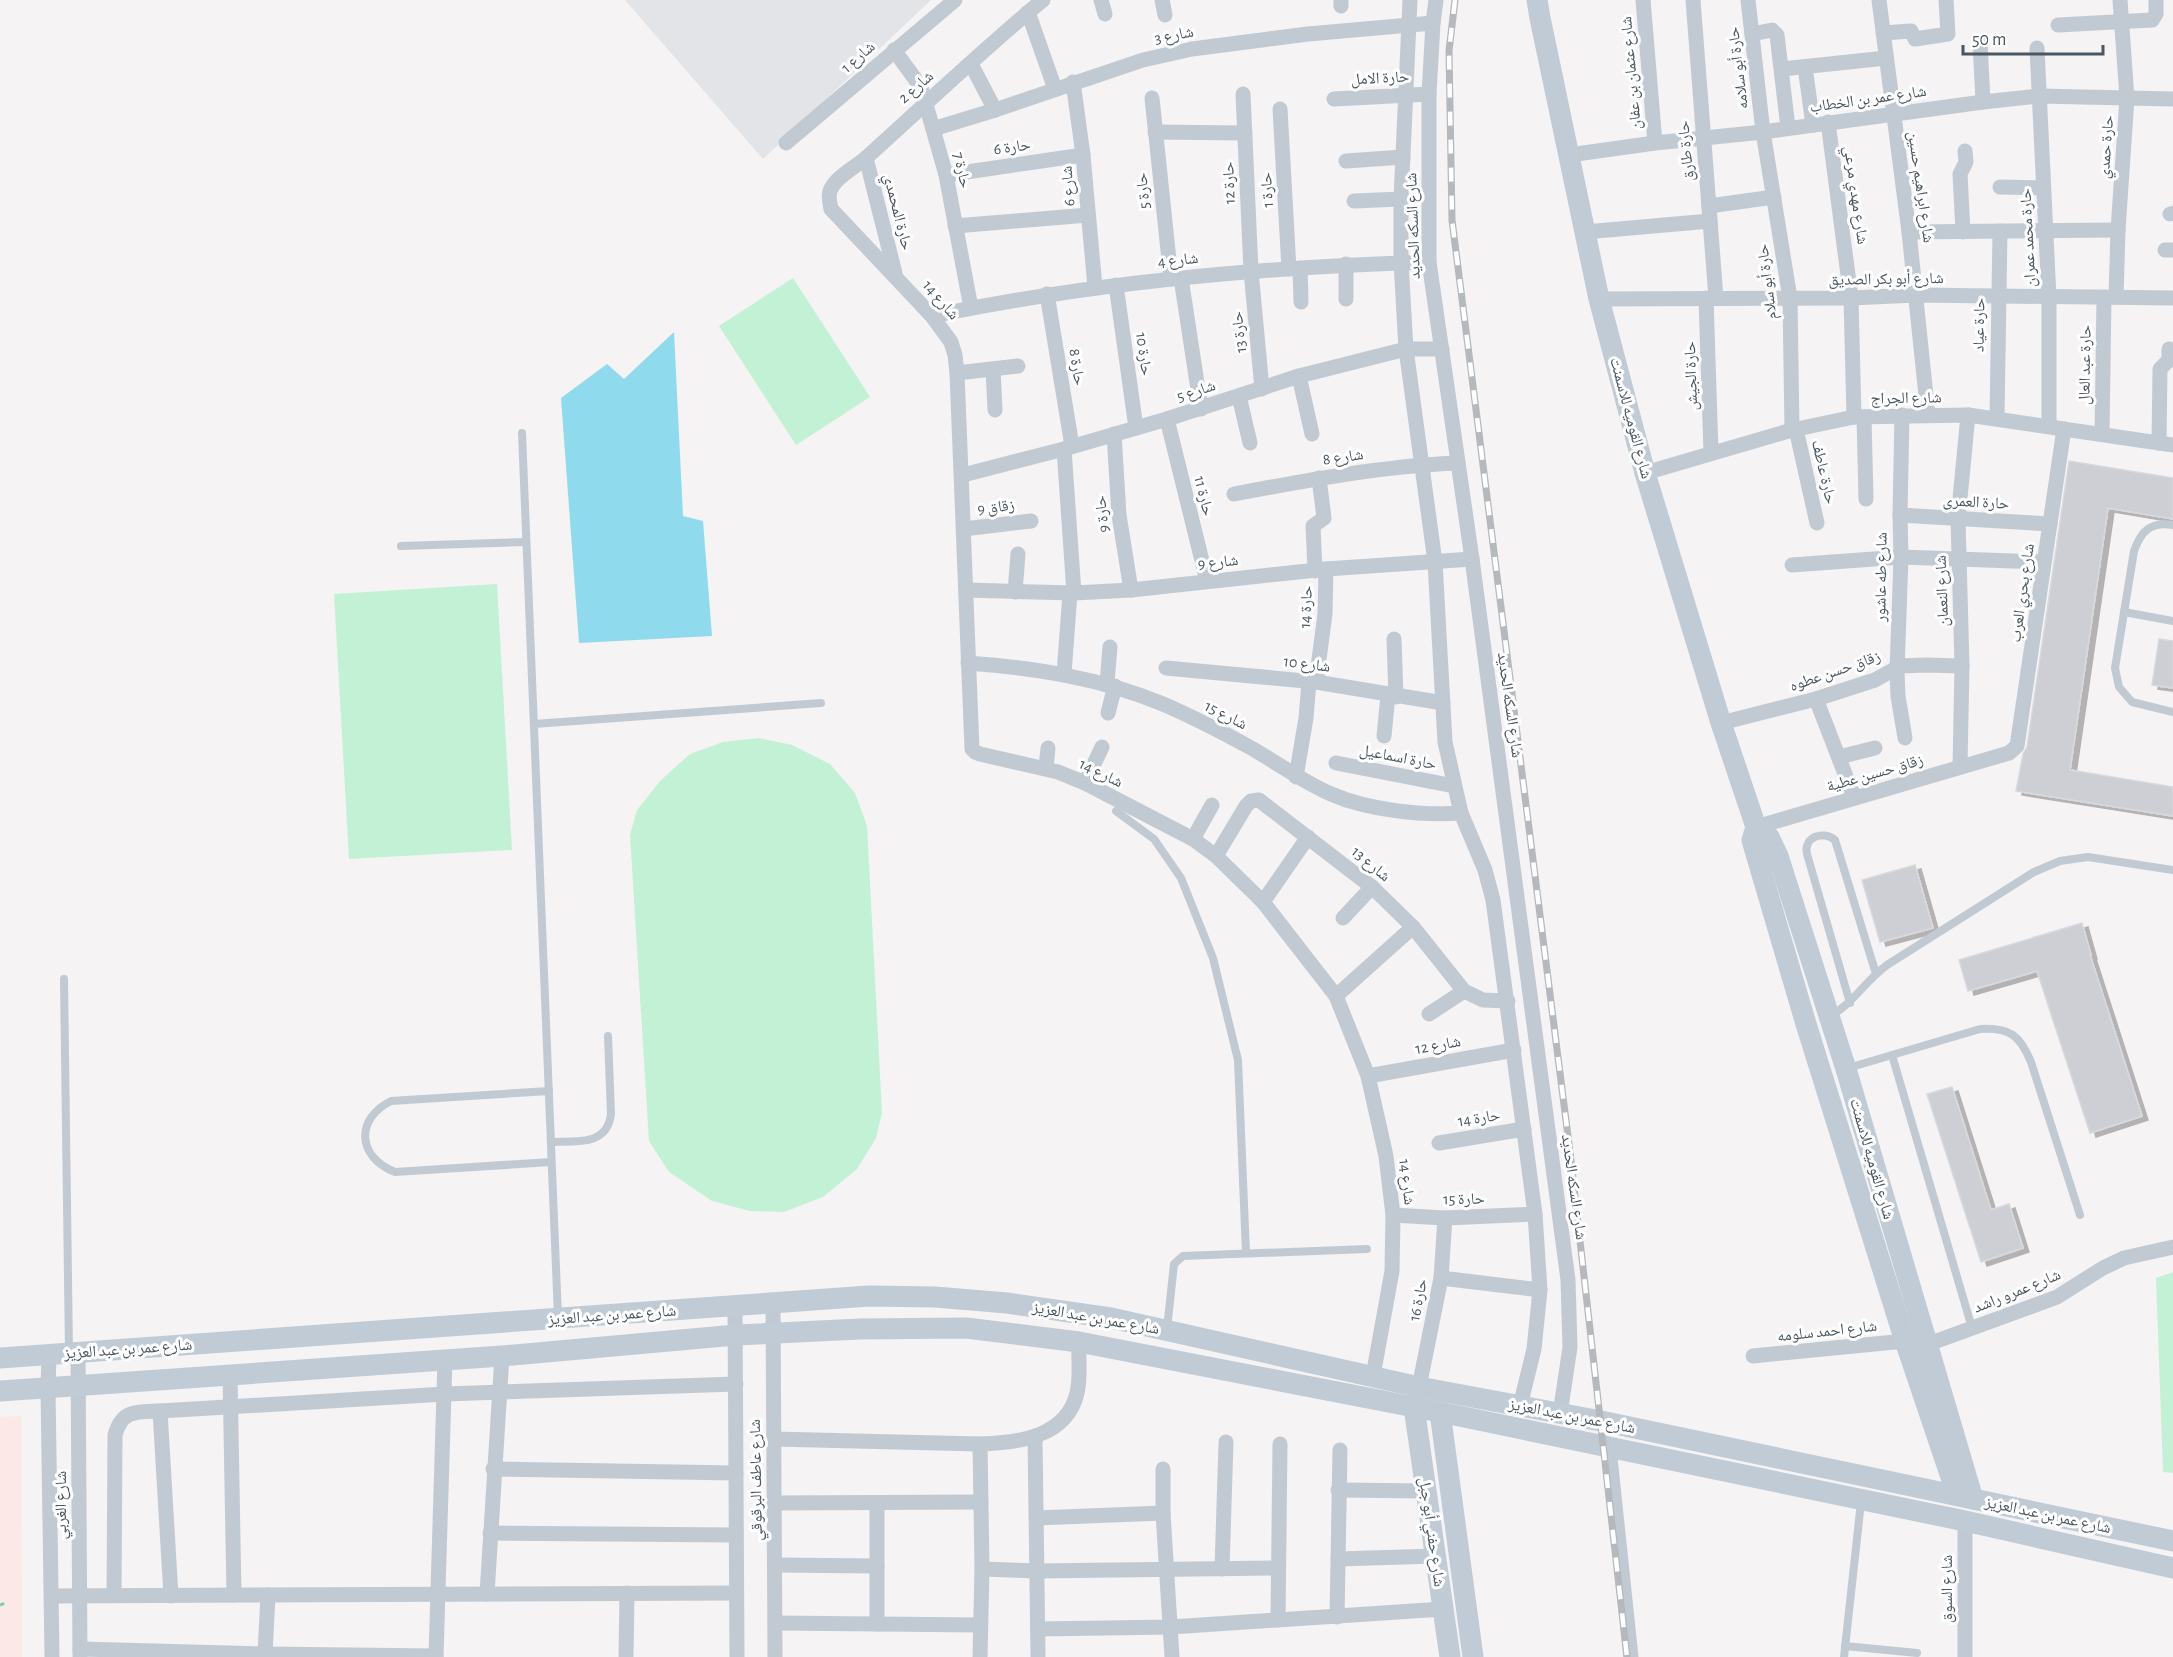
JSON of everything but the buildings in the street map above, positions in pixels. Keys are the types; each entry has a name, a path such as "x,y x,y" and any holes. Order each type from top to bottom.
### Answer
{"main road":[{"name":"شارع القوميه للاسمنت","path":"1538,0 1539,18 1599,299 1645,473 1721,723 1756,827 1752,840 1806,1024 1915,1342 1965,1497"},
{"name":"شارع القوميه للاسمنت","path":"1756,827 1766,832 1773,844 1830,1016 1846,1069 1915,1342"},
{"path":"1806,1024 1830,1016"},
{"name":"شارع عمر بن عبد العزيز","path":"0,1358 869,1296 935,1296 1112,1318 1373,1376 1417,1397 1440,1412 1965,1521 2173,1568"},
{"name":"شارع عمر بن عبد العزيز","path":"0,1392 502,1356 736,1335 860,1329 966,1328 1079,1342 1417,1397 1520,1406 1645,1430 2173,1541"},
{"name":"شارع حفني أبو جبل","path":"1417,1397 1426,1491 1450,1657"},
{"name":"شارع حفني أبو جبل","path":"1440,1412 1473,1657"},
{"path":"1641,1455 1645,1430"}],"street":[{"name":"شارع 1","path":"786,143 955,0"},
{"name":"شارع 2","path":"831,209 830,191 836,182 1043,0"},
{"name":"شارع السكه الحديد","path":"1410,0 1401,199 1401,262 1406,349 1435,562 1445,742 1461,813 1485,870 1493,900 1536,1215 1540,1290 1534,1349 1520,1406"},
{"name":"شارع السكه الحديد","path":"1436,0 1429,94 1429,262 1472,559 1568,1280 1570,1347 1560,1414"},
{"name":"شارع عثمان بن عفان","path":"1643,0 1655,143"},
{"name":"حارة طارق","path":"1693,0 1709,214 1711,298"},
{"name":"حارة أبو سلامه","path":"1748,0 1763,132"},
{"name":"شارع ابراهيم حسين","path":"1879,0 1909,232 1928,415"},
{"path":"1882,33 1911,31 1915,39 1948,34 1946,0"},
{"name":"حارة حمدي","path":"2110,297 2118,230 2127,98 2120,0"},
{"path":"2058,25 2152,20 2156,15 2156,0"},
{"path":"1028,12 1055,89"},
{"name":"شارع 3","path":"933,129 1143,60 1192,49 1308,34 1433,23"},
{"path":"1752,34 1772,30 1776,33 1788,128"},
{"path":"1980,42 1983,102"},
{"name":"حارة محمد عمران","path":"2037,48 2044,230 2057,428"},
{"name":"حارة 7","path":"894,50 921,87 926,102 946,175 971,308"},
{"path":"1782,69 1886,58"},
{"path":"971,64 994,110"},
{"name":"شارع مهدي مرعي","path":"1805,67 1820,124 1851,298 1866,499"},
{"name":"شارع 6","path":"1073,82 1083,154 1095,287"},
{"name":"حارة 12","path":"1243,94 1251,271"},
{"name":"حارة الامل","path":"1334,99 1429,94"},
{"name":"شارع عمر بن الخطاب","path":"1569,155 2039,96 2173,99"},
{"name":"حارة 5","path":"1152,98 1176,279"},
{"name":"حارة 1","path":"1280,109 1294,268 1301,302"},
{"path":"1155,132 1245,133"},
{"name":"حارة أبو سلام","path":"1763,132 1791,298 1794,429"},
{"path":"1963,232 1960,174 1966,162 1965,151"},
{"name":"حارة 6","path":"946,175 1083,154"},
{"path":"1346,161 1403,157"},
{"name":"حارة المحمدي","path":"866,158 896,275"},
{"path":"2000,188 2043,188"},
{"path":"1586,232 1709,214 1774,197"},
{"path":"1354,201 1401,199"},
{"name":"شارع 14","path":"831,209 896,275 932,316 951,342 955,355 963,475 971,743 975,752 1046,768 1085,783 1193,839 1216,856 1263,902 1336,996 1368,1076 1386,1156 1393,1215 1392,1271 1373,1376"},
{"path":"956,226 1088,215"},
{"path":"1909,232 2118,230"},
{"name":"حارة عياد","path":"1997,419 1997,297 2000,231"},
{"name":"شارع 4","path":"932,316 1095,287 1251,271 1347,264 1429,262"},
{"path":"1346,299 1347,264"},
{"name":"حارة 13","path":"1251,271 1262,389"},
{"path":"1176,279 1201,409"},
{"name":"حارة 10","path":"1116,285 1136,428"},
{"name":"حارة 8","path":"1047,294 1068,448"},
{"name":"شارع أبو بكر الصديق","path":"1599,299 1851,298 1916,295 2173,298"},
{"name":"حارة عبد العال","path":"2102,434 2110,297"},
{"name":"حارة الجيش","path":"1711,298 1711,453"},
{"name":"شارع 5","path":"963,475 1068,448 1201,409 1299,376 1406,349 1442,349"},
{"path":"2166,444 2160,369 2169,360 2169,349"},
{"path":"957,374 1018,366"},
{"path":"993,369 995,410"},
{"path":"1299,376 1312,434"},
{"path":"1239,396 1250,443"},
{"name":"شارع طه عاشور","path":"1902,415 1901,557 1897,667 1905,738"},
{"name":"شارع الجراج","path":"1645,473 1794,429 1859,417 1968,415 2166,444"},
{"name":"شارع النعمان","path":"1960,767 1962,666 1958,519 1968,415"},
{"name":"حارة 11","path":"1167,419 1207,581"},
{"name":"شارع بحري العرب","path":"2004,754 2014,750 2019,741 2050,524 2057,428"},
{"name":"حارة عاطف","path":"1794,429 1817,523"},
{"name":"حارة 9","path":"1114,434 1119,514 1131,590"},
{"path":"1064,674 1072,593 1068,448"},
{"name":"شارع 8","path":"1234,494 1319,478 1422,465 1458,463"},
{"name":"حارة 14","path":"1296,777 1325,614 1313,526 1324,518 1319,478"},
{"name":"حارة العمرى","path":"1900,515 2050,524"},
{"name":"زقاق 9","path":"964,529 1031,521"},
{"path":"1015,592 1018,554"},
{"path":"1792,565 1901,557 2044,562"},
{"name":"شارع 9","path":"966,590 1072,593 1131,590 1320,570 1472,559"},
{"path":"1384,736 1392,696 1394,639"},
{"path":"1107,713 1111,685 1110,647"},
{"name":"شارع 15","path":"968,663 1064,674 1111,685 1163,704 1208,726 1254,750 1296,777 1333,795 1408,813 1461,813"},
{"name":"زقاق حسن عطوه","path":"1721,723 1816,699 1875,680 1897,667 1962,666"},
{"name":"شارع 10","path":"1166,668 1312,682 1443,703"},
{"path":"1816,699 1854,797"},
{"path":"1085,783 1102,747"},
{"path":"1046,768 1048,748"},
{"path":"1839,757 1875,748"},
{"name":"زقاق حسين عطية","path":"1756,827 2004,754"},
{"name":"حارة اسماعيل","path":"1336,763 1454,786"},
{"name":"شارع 13","path":"1216,856 1246,806 1251,801 1259,800 1372,887 1413,927 1464,991"},
{"path":"1193,839 1212,806"},
{"path":"1263,902 1308,837"},
{"path":"1343,918 1372,887"},
{"path":"1336,996 1413,927"},
{"path":"1430,1014 1464,991 1483,1000 1508,1001"},
{"name":"شارع 12","path":"1368,1076 1514,1050"},
{"name":"حارة 14","path":"1439,1143 1524,1129"},
{"name":"حارة 15","path":"1393,1215 1445,1218 1536,1215"},
{"name":"حارة 16","path":"1417,1397 1441,1278 1445,1218"},
{"name":"شارع عمرو راشد","path":"1915,1342 1942,1340 2057,1297 2103,1268 2124,1258 2173,1247"},
{"path":"1441,1278 1540,1290"},
{"name":"شارع عاطف البرقوقي","path":"773,1303 775,1657"},
{"name":"شارع عاطف البرقوقي","path":"735,1306 737,1657"},
{"path":"773,1439 1001,1444 1035,1437 1062,1421 1073,1407 1078,1391 1079,1342"},
{"name":"شارع احمد سلومه","path":"1753,1356 1915,1342"},
{"name":"شارع الغربي","path":"65,1353 78,1387 80,1653"},
{"name":"شارع الغربي","path":"52,1657 48,1389 65,1353"},
{"path":"487,1594 493,1469 502,1356"},
{"path":"80,1653 436,1657 445,1359"},
{"path":"231,1374 234,1595"},
{"path":"114,1595 115,1435 118,1423 127,1415 160,1410 445,1394 736,1384"},
{"path":"160,1410 171,1596"},
{"path":"1035,1437 1038,1657"},
{"path":"1222,1569 1226,1442"},
{"path":"980,1444 982,1569 980,1657"},
{"path":"1278,1620 1280,1444"},
{"path":"1609,1448 1631,1657"},
{"path":"1337,1617 1340,1450"},
{"path":"493,1469 736,1473"},
{"path":"1162,1469 1172,1657"},
{"path":"1338,1490 1426,1491"},
{"path":"774,1503 981,1502"},
{"path":"877,1503 877,1624"},
{"path":"1036,1518 1163,1513"},
{"name":"شارع السوق","path":"1965,1521 1965,1657"},
{"path":"490,1533 736,1535"},
{"path":"1338,1559 1436,1556"},
{"path":"775,1565 877,1566"},
{"path":"982,1569 1037,1571 1278,1568"},
{"path":"626,1657 627,1593"},
{"path":"51,1596 736,1593"},
{"path":"266,1654 268,1595"},
{"path":"1038,1629 1171,1627 1443,1609"},
{"path":"775,1623 981,1625"}],"lane":[{"path":"522,433 558,1319"},
{"path":"2173,525 2151,526 2139,536 2134,551 2115,668 2119,687 2132,702 2173,712"},
{"path":"401,546 526,542"},
{"path":"2124,612 2173,621"},
{"path":"534,724 821,703"},
{"path":"1116,811 1154,839 1181,878 1212,958 1238,1060 1246,1253"},
{"path":"1850,1003 1807,854 1808,841 1813,837 1823,834 1830,835 1836,840 1876,974"},
{"path":"1830,1016 1850,1003 1876,974 2034,872 2060,861 2088,857 2173,870"},
{"path":"64,979 65,1353"},
{"path":"1846,1069 1980,1029 1997,1028 2012,1034 2024,1046 2031,1062 2080,1215"},
{"path":"551,1142 589,1140 601,1136 609,1126 611,1114 608,1036"},
{"path":"1892,1055 1972,1328"},
{"path":"549,1091 391,1101 379,1107 370,1118 365,1131 366,1145 372,1157 382,1166 395,1172 552,1162"},
{"path":"1167,1331 1173,1264 1189,1255 1367,1250"},
{"path":"1844,1657 1861,1500"},
{"path":"1845,1646 1917,1653"}],"path":[{"path":"0,1605 5,1603"}],"shaded area":[{"path":"625,0 931,0 763,159"},
{"path":"21,1416 22,1657 0,1657 0,1417"}],"green space":[{"path":"793,278 870,397 796,445 719,326"},
{"path":"497,584 512,850 349,859 334,594"},
{"path":"759,738 792,745 830,764 855,793 867,826 882,1113 876,1138 857,1169 823,1197 784,1212 750,1211 712,1201 669,1172 649,1141 630,835 637,810 661,780 690,754 723,742"},
{"path":"2173,1272 2173,1473 2163,1472 2156,1278"}],"water":[{"path":"674,332 683,516 703,521 712,636 579,643 561,398 607,364 624,379"}],"railway":[{"path":"1455,0 1449,51 1452,220 1570,1152 1627,1657"}]}
